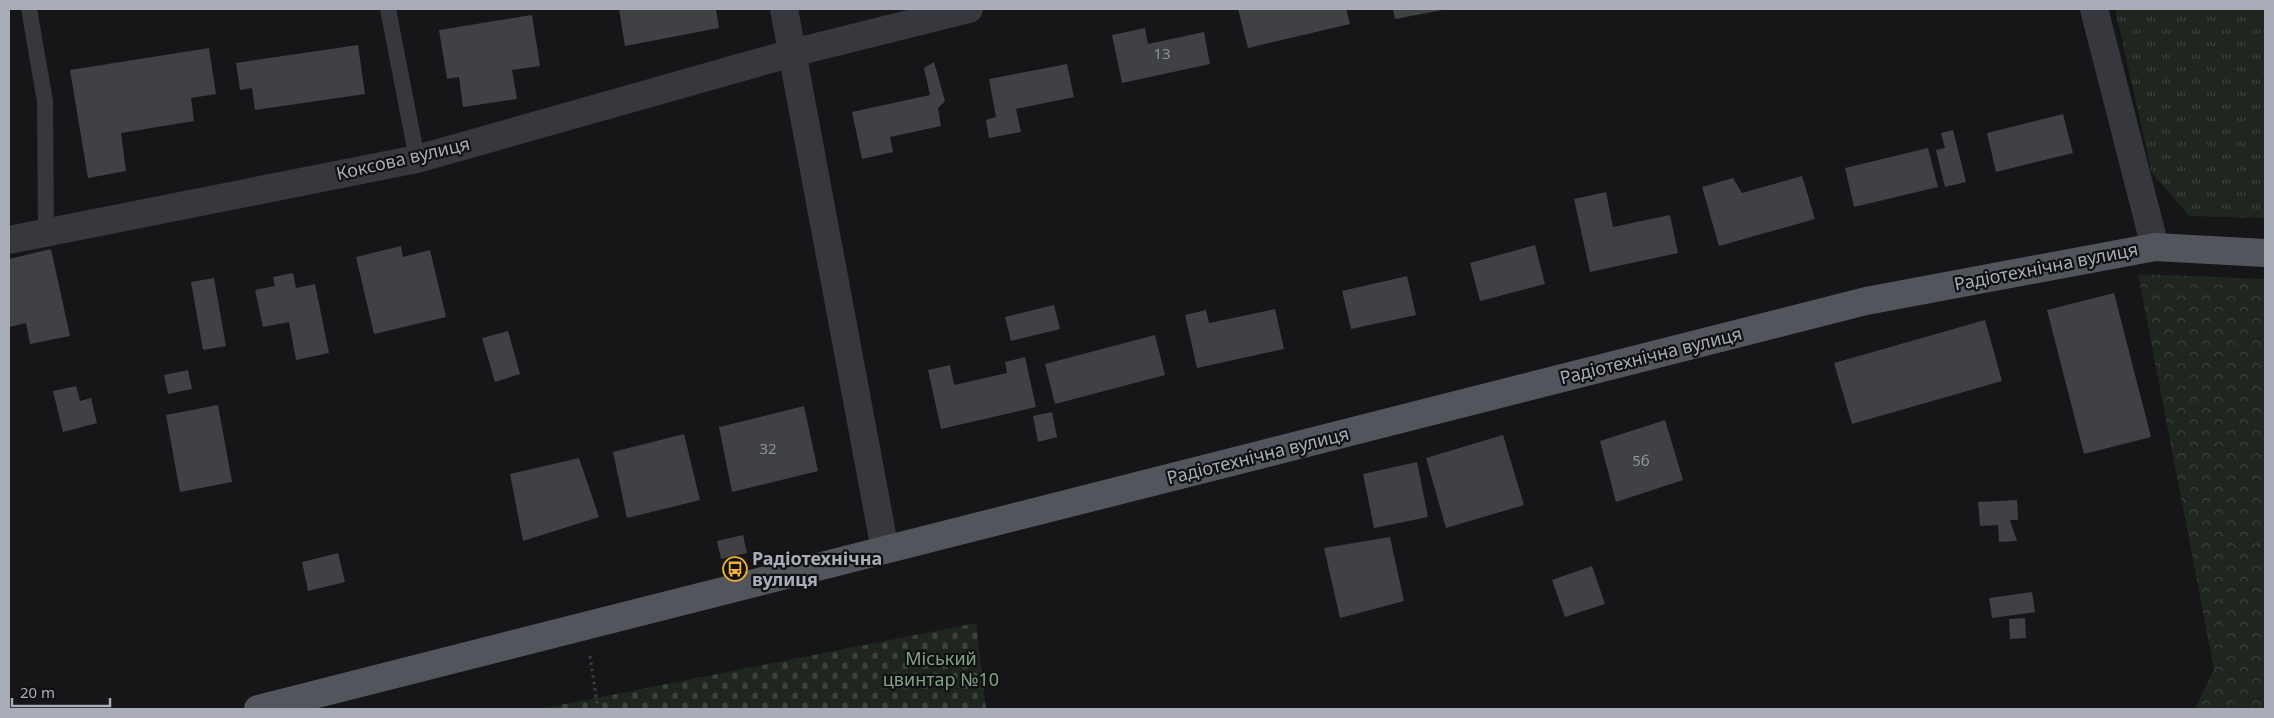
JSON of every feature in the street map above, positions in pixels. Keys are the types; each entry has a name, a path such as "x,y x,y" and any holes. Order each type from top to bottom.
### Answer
{"main road":[{"name":"Радіотехнічна вулиця","path":"258,709 1866,301 2155,247 2265,252"}],"street":[{"path":"784,9 885,550"},
{"name":"Коксова вулиця","path":"9,240 417,159 792,53 970,9"},
{"path":"2094,9 2155,247"}],"lane":[{"path":"29,9 45,101 46,233"},
{"path":"388,9 417,159"}],"path":[{"path":"586,626 598,709"}],"green space":[{"path":"2115,9 2265,9 2265,218 2189,216 2152,173"},
{"path":"2138,274 2265,279 2265,709 2195,709 2214,669"},
{"name":"Міський цвинтар №10","path":"976,623 986,709 540,709"}],"building":[{"path":"619,9 716,9 719,28 625,46"},
{"path":"1238,9 1346,9 1350,24 1248,48"},
{"path":"1393,9 1442,9 1443,10 1395,19"},
{"path":"532,15 540,66 512,70 517,99 463,107 459,77 447,79 439,30"},
{"path":"1145,28 1148,44 1204,32 1210,64 1122,83 1112,35"},
{"path":"358,45 365,94 255,110 252,88 240,90 236,63"},
{"path":"209,48 216,94 191,98 194,121 121,133 126,171 88,178 70,70"},
{"path":"934,62 945,101 938,108 941,126 890,137 893,152 862,159 852,112 930,95 924,68"},
{"path":"1067,64 1074,97 1016,109 1021,132 989,138 986,120 996,117 989,79"},
{"path":"2063,114 2073,153 1996,172 1987,133"},
{"path":"1953,130 1966,182 1945,187 1936,150 1945,148 1941,133"},
{"path":"1928,148 1938,187 1854,207 1845,168"},
{"path":"1802,176 1815,219 1719,246 1702,187 1733,178 1742,193"},
{"path":"1606,192 1613,227 1670,215 1678,253 1590,272 1574,199"},
{"path":"1535,245 1545,284 1480,301 1470,263"},
{"path":"401,246 403,257 430,250 446,317 374,334 356,257"},
{"path":"51,249 70,336 30,344 26,323 9,327 9,259"},
{"path":"293,273 296,288 315,284 329,353 296,360 289,322 263,327 255,290 275,286 273,277"},
{"path":"1407,276 1416,315 1351,329 1342,291"},
{"path":"214,278 226,346 203,350 191,282"},
{"path":"2114,293 2151,437 2084,454 2047,310"},
{"path":"1054,305 1060,329 1011,341 1005,317"},
{"path":"1275,309 1284,349 1197,368 1185,315 1206,310 1209,323"},
{"path":"1985,320 2002,381 1852,424 1834,363"},
{"path":"508,331 520,374 495,382 482,338"},
{"path":"1155,335 1165,375 1055,404 1045,364"},
{"path":"1025,357 1036,407 941,429 928,370 950,365 954,385 1007,373 1005,362"},
{"path":"188,370 192,389 168,394 164,375"},
{"path":"76,386 80,401 91,398 97,423 63,432 53,391"},
{"path":"218,405 232,482 180,492 166,415"},
{"path":"804,406 818,471 732,492 719,427"},
{"path":"1052,412 1057,437 1038,442 1033,416"},
{"path":"1665,420 1683,480 1616,502 1600,441"},
{"path":"684,434 700,500 627,518 613,452"},
{"path":"1503,435 1524,505 1446,528 1426,458"},
{"path":"579,458 599,517 523,541 510,474"},
{"path":"1417,462 1428,517 1374,528 1363,474"},
{"path":"2017,500 2018,520 2010,520 2017,541 1999,542 1998,525 1980,526 1978,502"},
{"path":"743,535 747,553 721,559 717,541"},
{"path":"1390,537 1404,601 1340,618 1324,548"},
{"path":"338,553 345,582 308,591 302,562"},
{"path":"1592,566 1605,604 1565,617 1552,580"},
{"path":"2032,592 2035,612 1992,618 1989,598"},
{"path":"2025,618 2026,638 2010,639 2009,619"}],"place":[{"name":"Радіотехнічна вулиця","path":"735,569"}]}
